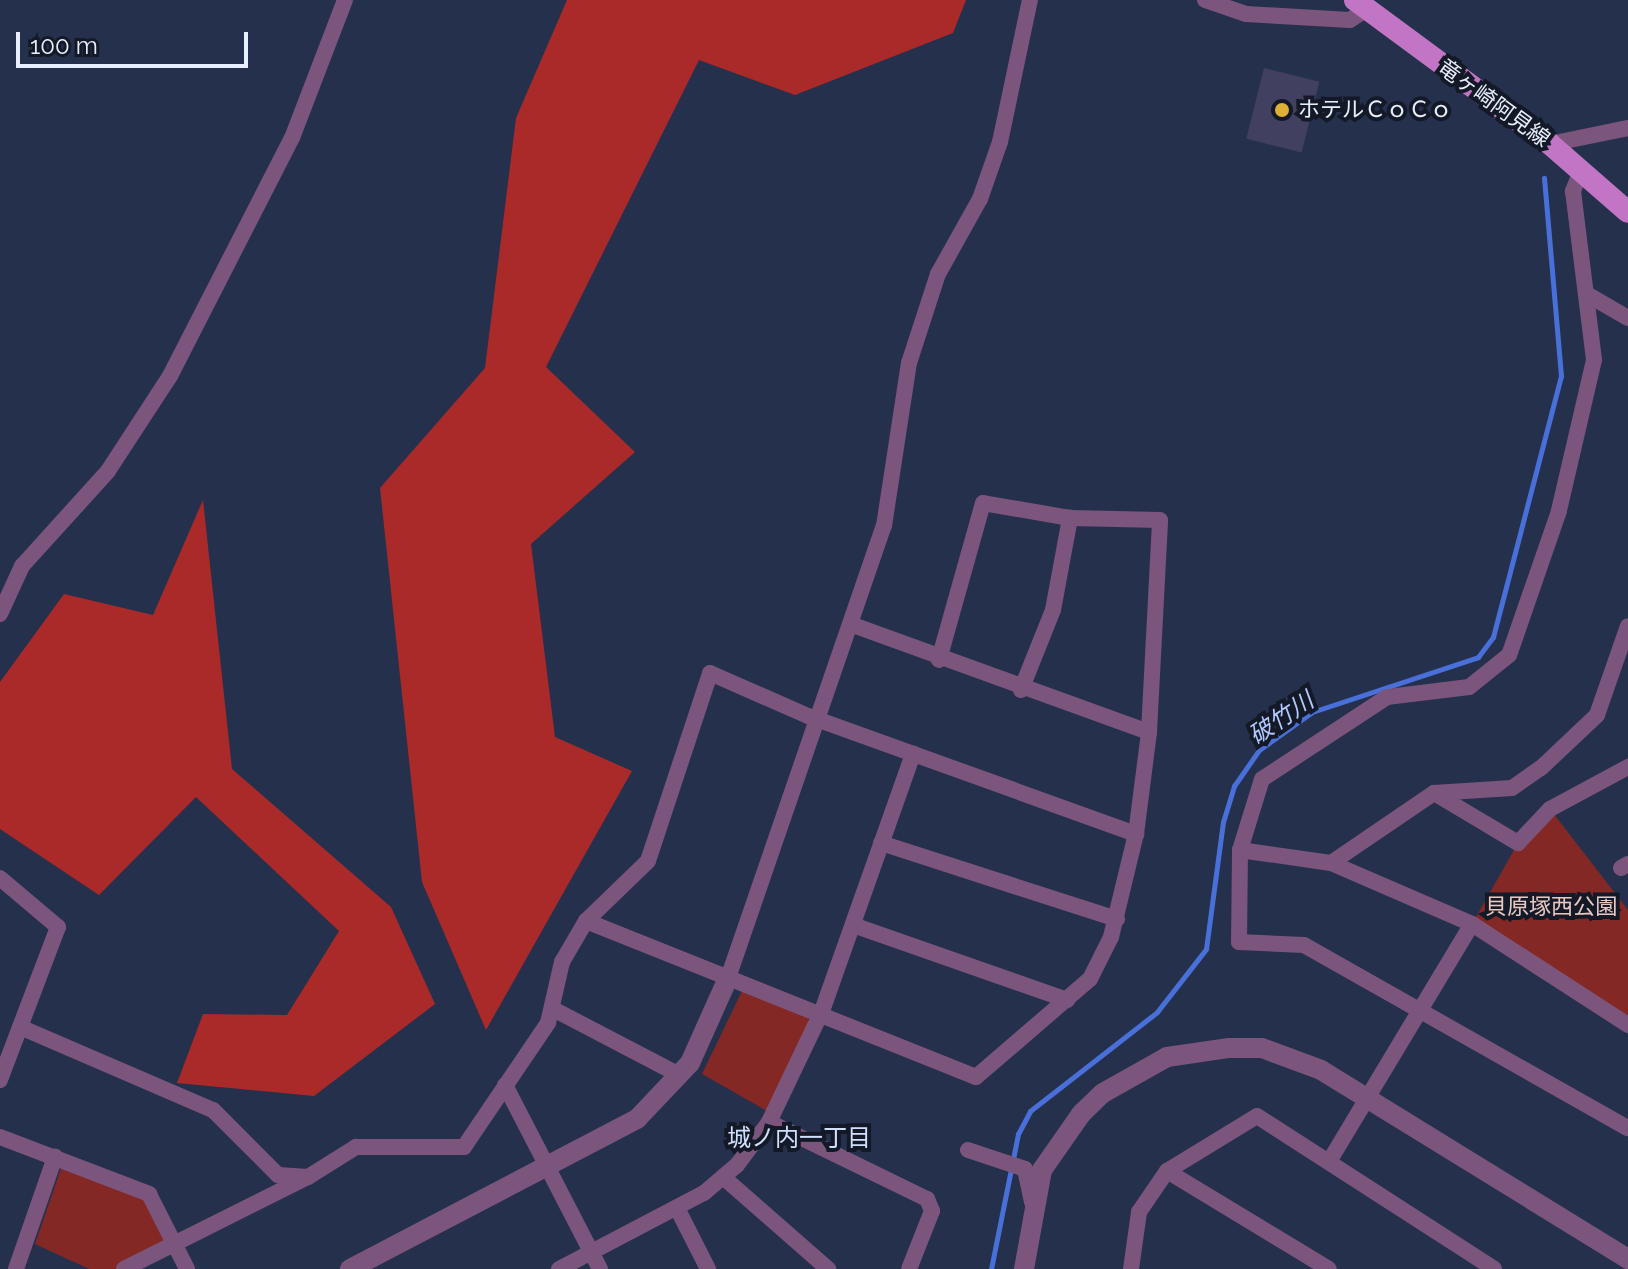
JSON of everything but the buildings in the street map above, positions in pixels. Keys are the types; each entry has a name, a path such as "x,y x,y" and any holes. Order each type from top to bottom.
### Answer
{"main road":[{"name":"竜ヶ崎阿見線","path":"1361,4 1550,144 1628,212"}],"street":[{"path":"0,614 22,566 108,471 170,376 292,138 345,0"},
{"path":"350,1269 628,1126 681,1076 728,978 853,625 884,526 909,363 938,274 980,199 1000,142 1030,0"},
{"path":"1205,0 1276,16 1350,20 1361,4"},
{"path":"1550,144 1628,128"},
{"path":"1581,171 1573,191 1590,296 1594,360 1559,511 1509,655 1469,687 1387,697 1262,779 1240,850 1239,942 1304,945 1423,1006 1628,1128"},
{"path":"1590,296 1628,318"},
{"path":"586,921 728,978 822,1011 976,1077 1090,979 1117,919 1136,834 1149,732 1160,520 1070,518 983,503 939,660"},
{"path":"1021,690 1053,610 1070,518"},
{"path":"853,625 1021,690 1149,732"},
{"path":"1331,863 1434,793 1512,788 1541,768 1597,715 1628,626"},
{"path":"124,1269 308,1177 356,1147 464,1147 553,1009 562,962 586,921 648,861 710,673 820,720 1136,834"},
{"path":"559,1269 678,1210 723,1177 769,1122 822,1011 913,754"},
{"path":"1434,793 1518,843 1550,809 1628,767"},
{"path":"881,843 1117,919"},
{"path":"1240,850 1331,863 1472,924 1628,1025"},
{"path":"0,878 58,927 20,1027 6,1044 0,1080"},
{"path":"1330,1160 1472,924"},
{"path":"853,925 1067,1000"},
{"path":"553,1009 681,1076"},
{"path":"20,1027 213,1110 278,1175 308,1177"},
{"path":"1024,1269 1032,1202 1057,1143 1103,1093 1167,1057 1262,1048 1321,1070 1625,1260"},
{"path":"505,1085 600,1269"},
{"path":"1148,1269 1132,1264 1139,1212 1167,1171 1257,1116 1330,1160 1494,1269"},
{"path":"769,1122 927,1199 932,1211 909,1269"},
{"path":"0,1137 149,1194 187,1269"},
{"path":"968,1150 1019,1166 1032,1202"},
{"path":"16,1269 55,1157"},
{"path":"1167,1171 1329,1269"},
{"path":"723,1177 828,1269"},
{"path":"678,1210 708,1269"}],"green space":[{"name":"貝原塚西公園","path":"1550,809 1628,910 1628,1031 1472,924 1518,843"},
{"path":"742,991 805,1013 809,1021 767,1111 702,1074"},
{"path":"64,1160 149,1194 173,1243 124,1269 89,1269 35,1244"}],"shaded area":[{"path":"567,0 966,0 953,33 795,95 699,60 546,367 635,452 531,544 555,737 632,771 486,1030 422,882 380,488 485,368 516,118"},
{"path":"203,500 232,769 391,907 435,1004 314,1096 177,1083 203,1014 287,1015 339,931 196,797 99,895 0,829 0,682 64,594 153,615"}],"waterway":[{"name":"破竹川","path":"991,1269 1018,1134 1030,1111 1157,1012 1206,949 1223,822 1234,786 1259,750 1312,712 1478,657 1493,637 1561,376 1544,178"}],"place":[{"name":"ホテルＣｏＣｏ","path":"1282,110"}],"district":[{"name":"城ノ内一丁目","path":"799,1138"}]}
